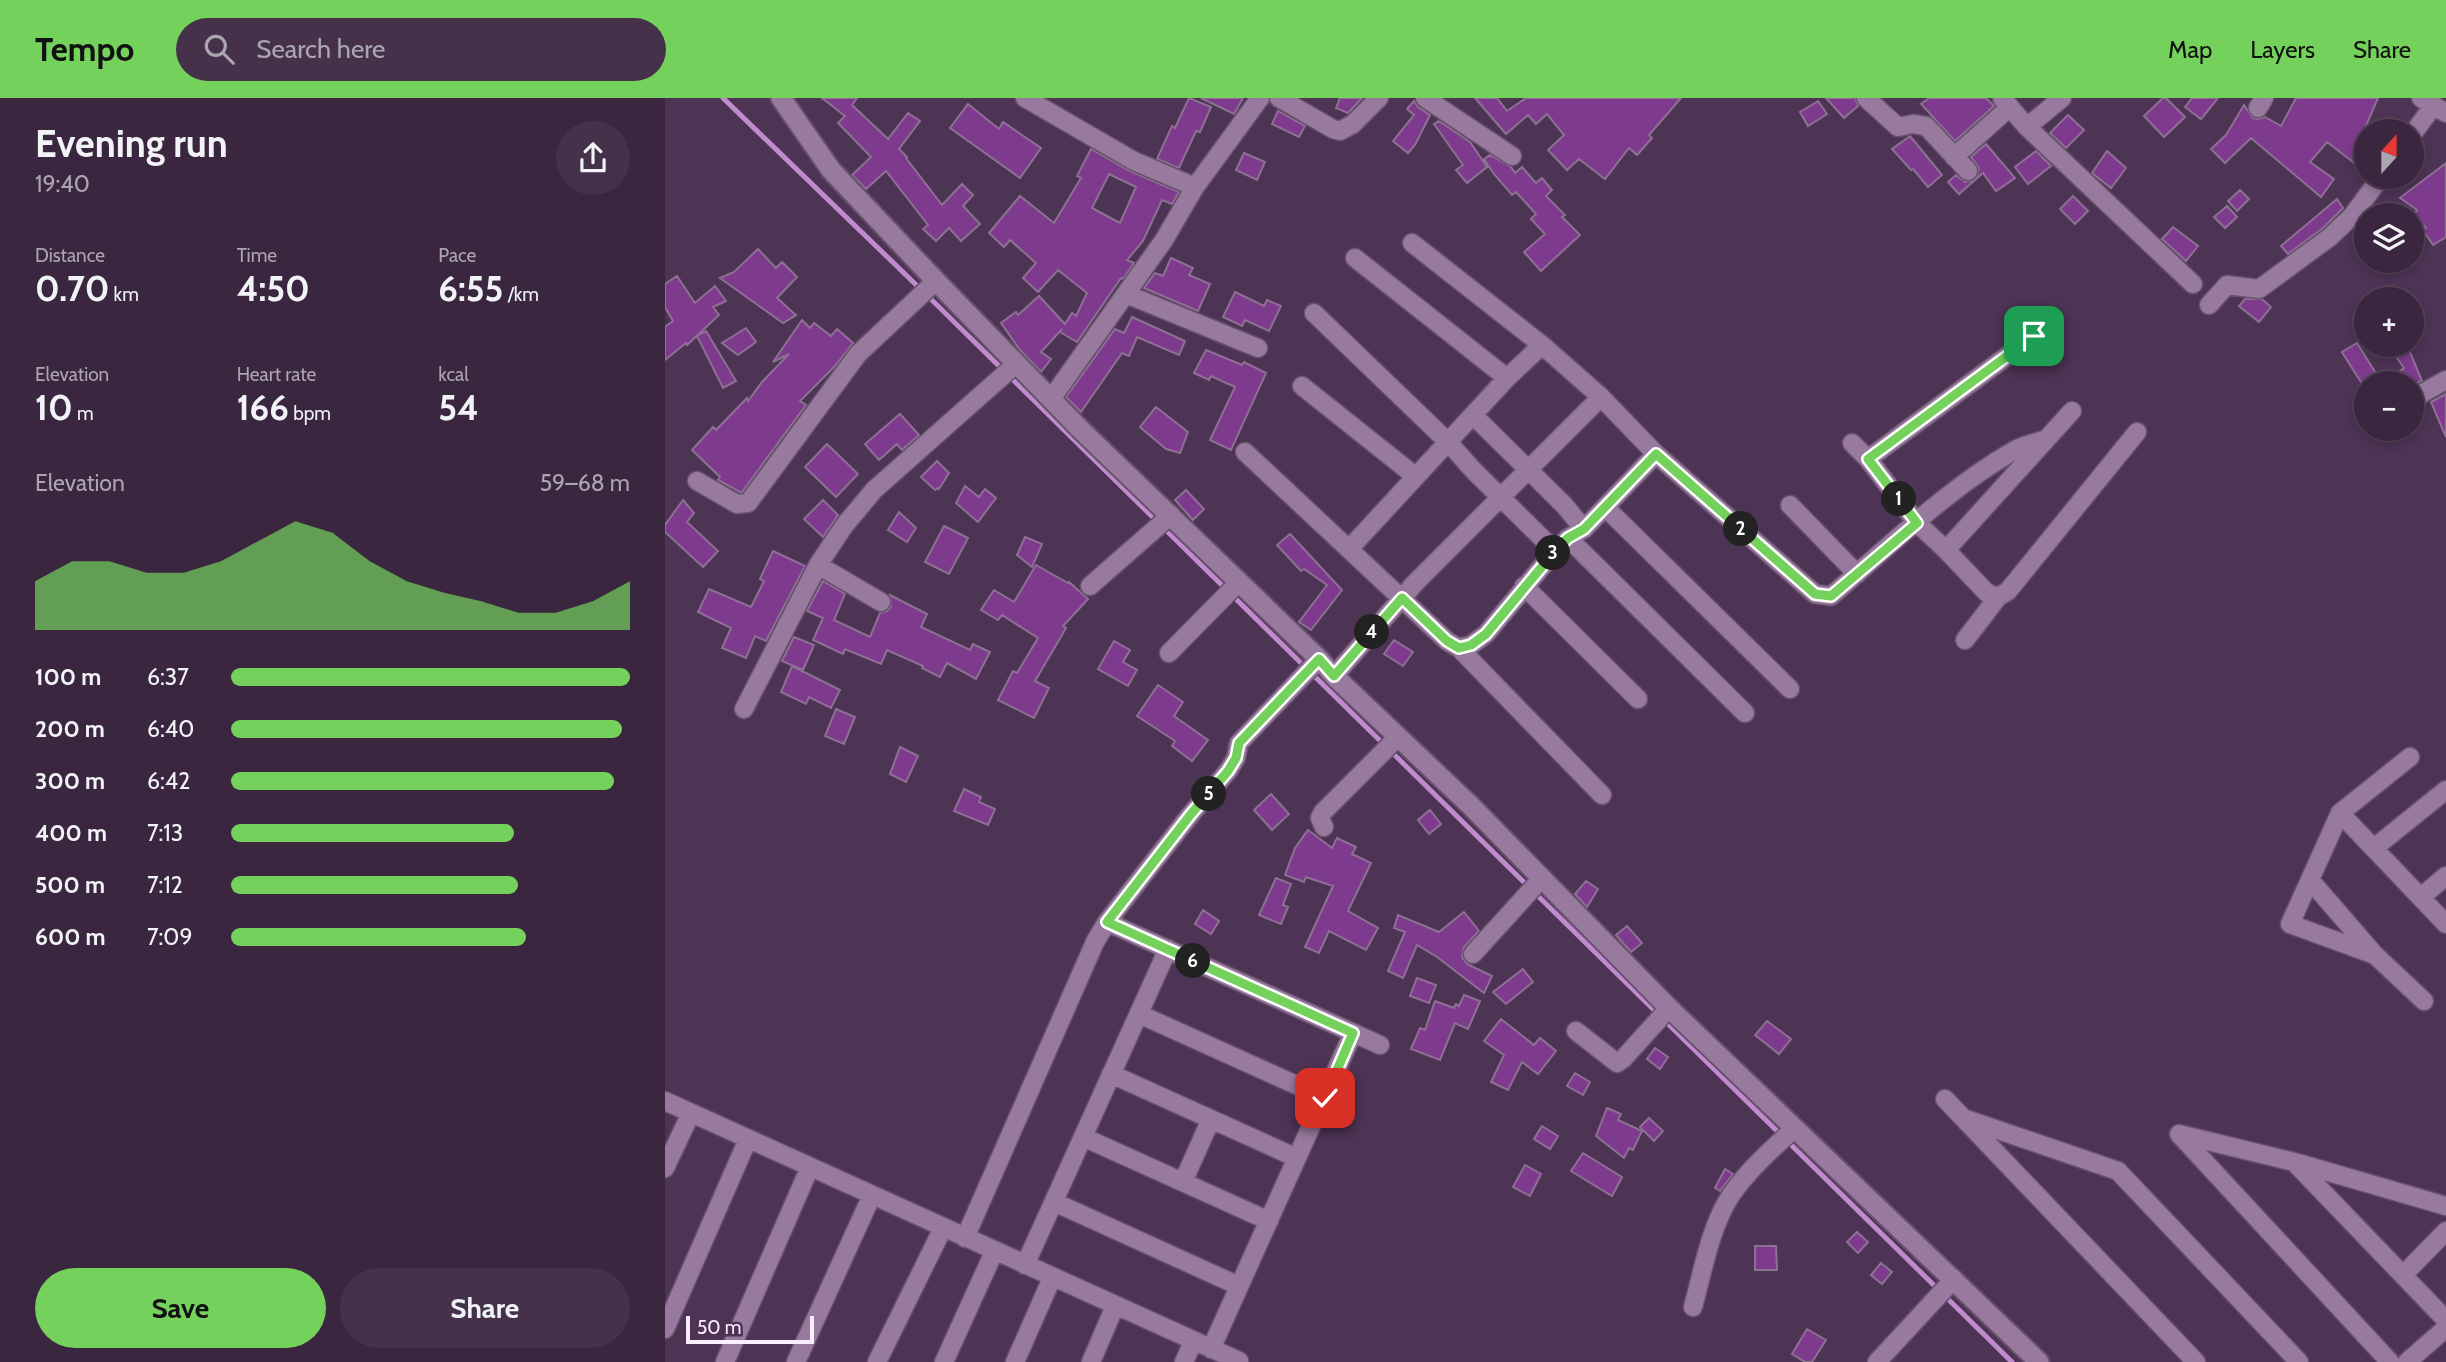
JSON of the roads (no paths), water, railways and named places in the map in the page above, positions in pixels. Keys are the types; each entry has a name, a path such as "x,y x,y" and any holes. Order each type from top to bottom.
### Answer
{"street":[{"path":"781,98 831,170 1007,372 1051,399 1162,524 1229,591 1334,676 1389,746 1471,806 1534,887 1791,1132 1945,1288 2039,1362"},
{"path":"1025,98 1135,161 1195,187"},
{"path":"1051,399 1164,240 1195,187 1260,98"},
{"path":"1279,98 1340,131 1353,124 1379,98"},
{"path":"1425,98 1512,156"},
{"path":"1865,98 1898,127 1913,124 1926,126 1968,171"},
{"path":"2027,127 2062,98"},
{"path":"1954,157 2006,103 2027,127 2193,284"},
{"path":"2209,305 2227,285 2259,289 2330,237 2352,216 2372,189"},
{"path":"1412,243 1542,345 1601,397 1656,454 1815,594 1831,596 1954,492 2017,448 2046,439"},
{"path":"1355,258 1507,378"},
{"path":"697,481 737,504 748,503 858,354 932,284"},
{"path":"1126,294 1258,348"},
{"path":"1314,313 1448,442 1499,497 1555,551"},
{"path":"1868,459 2034,336"},
{"path":"1349,549 1507,378 1542,345"},
{"path":"744,709 818,565 844,526 874,490 1007,372"},
{"path":"2424,392 2446,380"},
{"path":"1301,386 1415,476"},
{"path":"1334,676 1402,598 1499,497 1601,397"},
{"path":"1947,550 2072,411"},
{"path":"1473,415 1564,505 1584,529"},
{"path":"1965,640 1998,597 2008,592 2137,432"},
{"path":"1852,443 1868,459 1917,523 1947,550 1987,593 1998,597"},
{"path":"1245,453 1447,641 1459,648 1602,795"},
{"path":"1459,648 1471,645 1486,634 1555,551 1568,538 1584,529 1656,454"},
{"path":"1790,505 1857,573"},
{"path":"1605,507 1790,689"},
{"path":"1090,586 1162,524"},
{"path":"1568,538 1745,713"},
{"path":"818,565 881,602"},
{"path":"1524,586 1638,699"},
{"path":"1169,653 1229,591"},
{"path":"965,1238 1067,1005 1107,922 1228,771 1236,758 1239,743 1316,662"},
{"path":"1324,827 1320,818 1323,812 1389,746"},
{"path":"2375,955 2290,924 2340,813 2410,757"},
{"path":"2374,848 2446,790"},
{"path":"2340,813 2446,923"},
{"path":"2421,897 2446,876"},
{"path":"2310,880 2375,955 2424,1001"},
{"path":"1473,954 1534,887"},
{"path":"1107,922 1381,1045"},
{"path":"1025,1265 1168,949"},
{"path":"1576,1031 1617,1063 1665,1012"},
{"path":"1139,1014 1325,1098"},
{"path":"1211,1349 1353,1033"},
{"path":"1111,1074 1297,1158"},
{"path":"1944,1099 2196,1362"},
{"path":"665,1101 1239,1361"},
{"path":"665,1168 691,1113"},
{"path":"1963,1118 2118,1171 2299,1362"},
{"path":"1183,1182 1211,1119"},
{"path":"1693,1307 1720,1216 1732,1194 1769,1152 1791,1132"},
{"path":"2390,1362 2179,1134 2294,1162 2446,1206"},
{"path":"1083,1137 1269,1221"},
{"path":"665,1329 748,1139"},
{"path":"2294,1162 2446,1320"},
{"path":"725,1362 810,1167"},
{"path":"796,1362 872,1195"},
{"path":"1054,1202 1239,1286"},
{"path":"877,1362 943,1228"},
{"path":"2404,1274 2446,1231"},
{"path":"944,1362 994,1252"},
{"path":"1015,1362 1052,1278"},
{"path":"1877,1362 1945,1288"},
{"path":"1091,1362 1115,1307"},
{"path":"2407,1362 2446,1328"},
{"path":"1184,1362 1193,1342"}],"waterway":[{"path":"723,98 2012,1362"}]}
